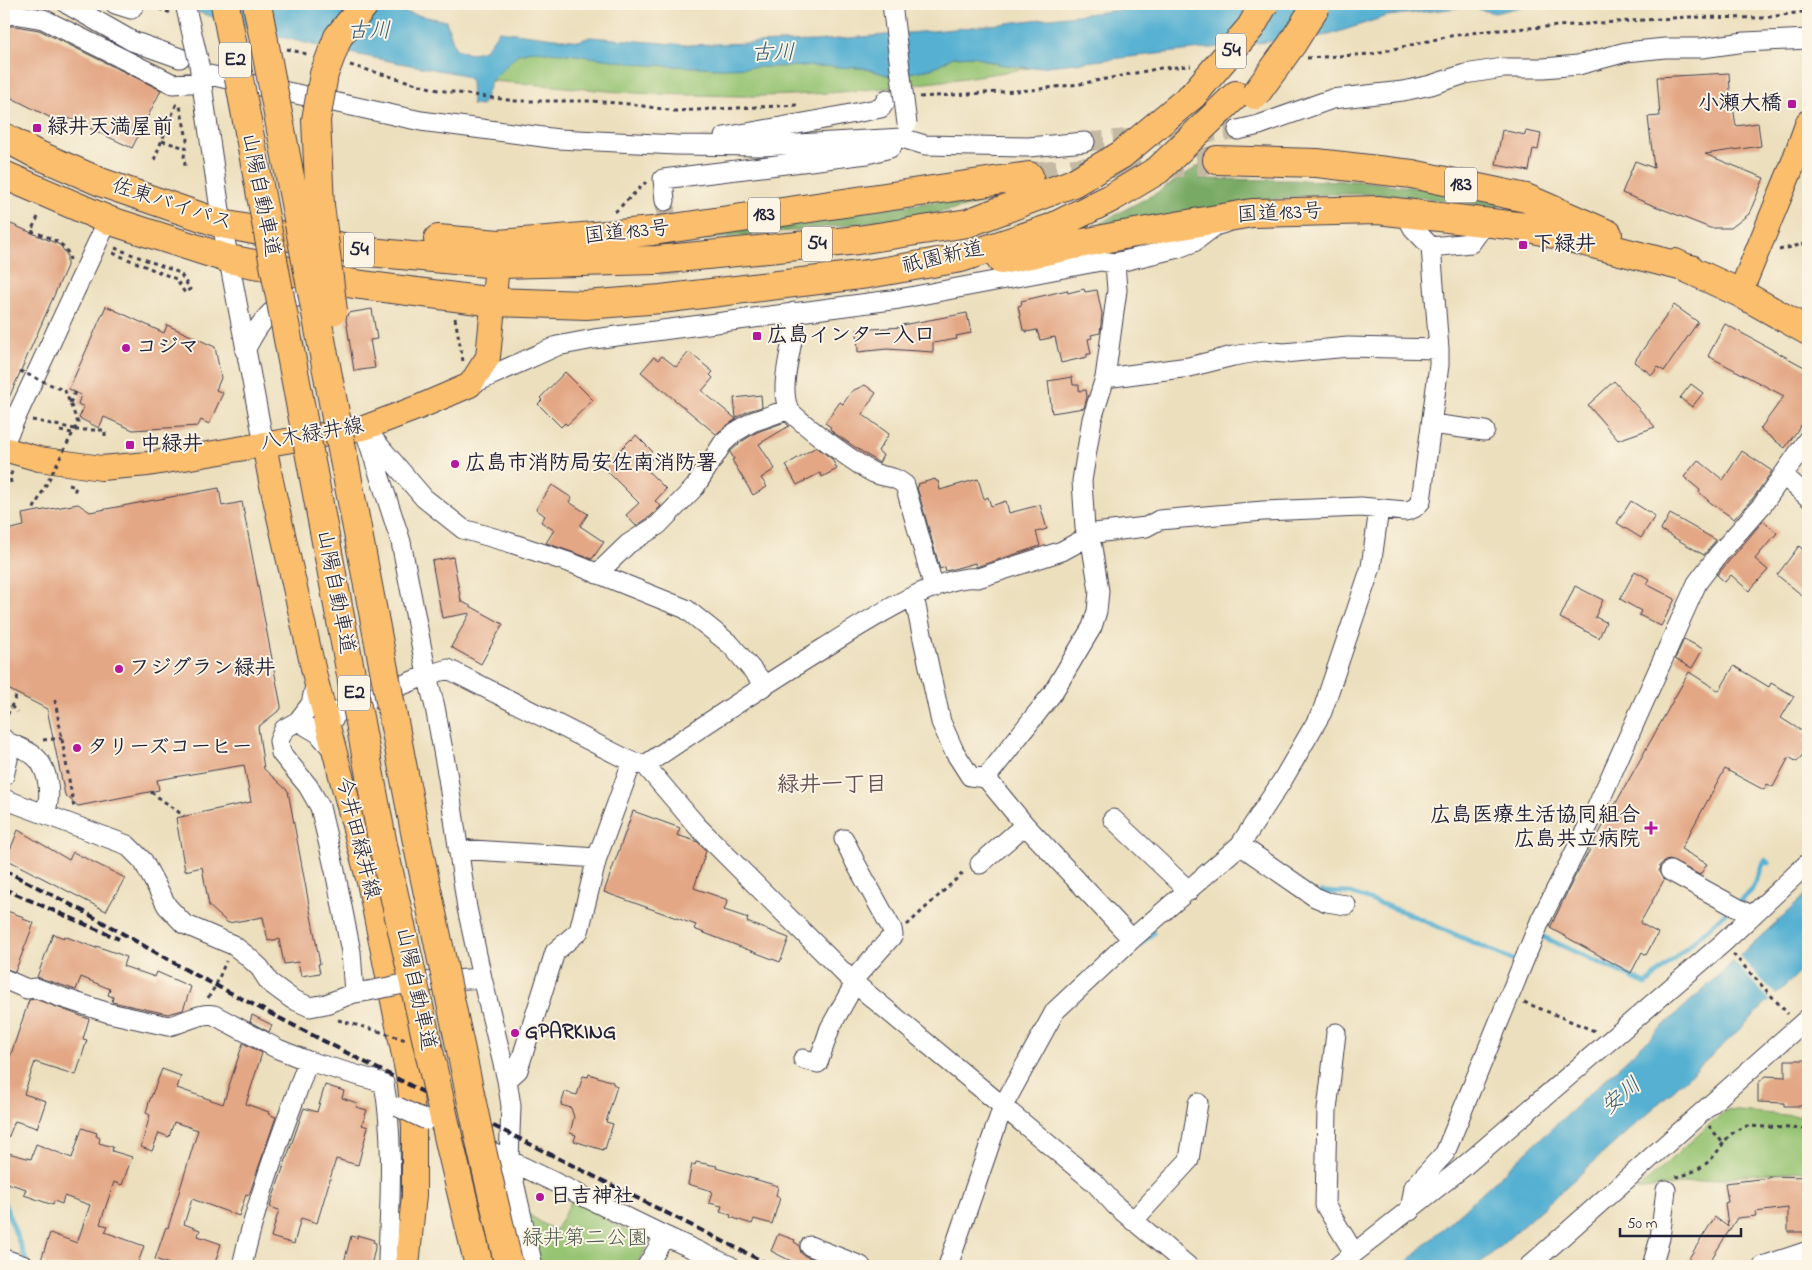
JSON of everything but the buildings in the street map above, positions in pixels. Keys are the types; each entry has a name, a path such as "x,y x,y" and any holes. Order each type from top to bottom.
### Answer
{"highway":[{"path":"219,4 245,116"},
{"name":"山陽自動車道","path":"225,4 383,845 479,1266"},
{"name":"山陽自動車道","path":"257,4 416,837 483,1156 509,1266"},
{"path":"365,4 338,37 324,74 316,120 320,205 369,590"},
{"path":"1184,95 1245,4"},
{"name":"祇園新道","path":"498,254 657,260 858,240 968,223 1073,183 1121,154 1184,95 1251,26 1264,4"},
{"name":"祇園新道","path":"494,302 586,305 661,299 868,274 961,258 1051,228 1113,197 1158,170 1245,95 1297,4"},
{"path":"1245,95 1292,44 1317,4"},
{"name":"佐東バイパス","path":"4,138 34,153 103,182 222,224"},
{"name":"国道183号","path":"1217,160 1317,163 1412,174 1526,198 1740,293 1808,331"},
{"name":"佐東バイパス","path":"4,175 108,220 229,259 354,284 494,302"},
{"name":"国道183号","path":"222,224 373,234 498,254 1029,176"},
{"name":"国道183号","path":"868,274 981,264 1118,236 1252,213 1378,210 1526,227 1691,270"}],"main road":[{"path":"1740,293 1800,174 1808,122"},
{"path":"470,385 488,357 498,254"},
{"name":"八木緑井線","path":"4,449 40,459 102,468 148,464 364,428 470,385"},
{"name":"今井田緑井線","path":"264,444 282,534 316,681 330,714 334,750 370,882 410,1085 414,1126 414,1195 407,1266"}],"street":[{"path":"67,4 132,41 195,68 421,121 558,139 676,145 762,146 904,131 926,145 1029,147 1085,142"},
{"path":"115,4 131,9 135,4"},
{"path":"665,201 663,179 866,154 890,148 904,131 892,4"},
{"path":"182,10 195,68 245,351 264,444"},
{"path":"4,16 14,14 43,18 173,84 195,68"},
{"path":"1238,130 1260,125 1332,98 1403,91 1431,85 1465,74 1503,68 1544,68 1578,65 1626,52 1665,48 1702,48 1745,42 1808,39"},
{"path":"718,145 723,137 881,108 887,99"},
{"path":"507,1080 518,1070 555,952 579,931 597,858 639,764 764,685 880,614 914,597 968,577 978,578 1062,551 1095,533 1146,526 1160,520 1263,510 1361,507 1411,510 1418,505 1421,501 1440,366 1431,247 1413,228 1405,212"},
{"path":"470,385 557,346 674,320 794,312 899,299 1101,261 1115,262 1178,248 1194,242 1215,226 1252,213"},
{"path":"4,443 108,220"},
{"path":"1431,247 1471,243 1486,222"},
{"path":"986,778 1052,694 1092,627 1097,611 1099,591 1092,547 1084,528 1082,481 1092,419 1105,378 1117,290 1115,262"},
{"path":"245,351 255,330 268,314 289,300 305,292 325,287 354,284"},
{"path":"794,312 793,333 787,370 786,396 789,409 826,441 866,468 874,473 896,478 905,485 934,588"},
{"path":"1105,378 1189,367 1233,356 1264,351 1284,353 1348,347 1439,349"},
{"path":"598,574 628,544 658,525 695,487 723,443 734,433 752,422 789,409"},
{"path":"1431,424 1485,431"},
{"path":"364,428 424,498 463,529 508,542 686,608 731,645 764,685"},
{"path":"364,428 401,542 435,707 448,778 467,908 507,1080 511,1106 509,1160 533,1266"},
{"path":"1410,1211 1414,1187 1445,1153 1541,919 1592,818 1697,584 1719,554 1763,504 1808,440"},
{"path":"1783,476 1808,497"},
{"path":"948,1266 1003,1106 1055,1011 1132,939 1240,845 1282,781 1322,712 1371,567 1379,509"},
{"path":"914,597 931,683 941,722 954,751 970,776 986,778 1025,825 1132,939"},
{"path":"330,714 427,675 448,669 639,764 697,826 853,982 1096,1183 1116,1206 1188,1266"},
{"path":"316,681 311,704 298,721 284,729 279,741 281,753 308,786 320,807 361,992"},
{"path":"298,721 318,733 334,750"},
{"path":"4,734 8,759 4,776"},
{"path":"4,734 31,753 44,765 49,790 49,801 45,814"},
{"path":"4,799 127,845 143,860 167,906 184,924 233,946 260,968 269,982 292,1000 310,1007 326,1004 361,992 408,983 482,978"},
{"path":"1113,819 1189,891"},
{"path":"980,864 1025,825"},
{"path":"803,1060 818,1063 830,1028 853,982 893,934 844,839"},
{"path":"1240,845 1315,897 1327,902 1346,905"},
{"path":"458,850 597,858"},
{"path":"1338,1266 1410,1211 1723,944 1808,862"},
{"path":"1670,871 1752,916"},
{"path":"4,979 27,989 36,988 109,1013 168,1026 206,1013 214,1015 274,1046 278,1050 308,1061 384,1083 393,1105 389,1266"},
{"path":"1529,1266 1801,1019"},
{"path":"1336,1033 1327,1110 1325,1205 1354,1253"},
{"path":"242,1266 268,1173 308,1061"},
{"path":"1133,1221 1189,1160 1198,1103"},
{"path":"393,1105 730,1266"},
{"path":"1652,1266 1660,1238 1668,1184"},
{"path":"647,1266 665,1236"},
{"path":"810,1246 861,1266"},
{"path":"1763,1266 1800,1258"},
{"path":"4,1259 25,1266"}],"path":[{"path":"144,4 182,10"},
{"path":"1299,58 1372,54 1450,36 1486,31 1688,17 1763,18 1808,11"},
{"path":"280,47 314,56"},
{"path":"349,64 438,90 515,102 590,101 630,104 675,111 803,104"},
{"path":"887,99 1032,90 1080,84 1161,68 1200,65"},
{"path":"154,160 176,105 180,106 187,140 186,166"},
{"path":"162,141 186,148"},
{"path":"616,210 651,178"},
{"path":"38,218 31,231 61,243 69,253 71,263"},
{"path":"1779,250 1808,244"},
{"path":"112,253 176,278 185,292 190,289 180,273 115,248"},
{"path":"454,313 463,362"},
{"path":"20,370 65,391 78,423 32,512"},
{"path":"70,403 75,392"},
{"path":"32,420 74,431"},
{"path":"60,431 105,430 106,440"},
{"path":"10,476 11,483"},
{"path":"72,495 76,487"},
{"path":"4,734 11,706 17,694"},
{"path":"55,700 77,826"},
{"path":"4,704 11,706 17,712"},
{"path":"42,740 62,738"},
{"path":"151,792 184,816"},
{"path":"900,932 972,863 980,864"},
{"path":"1729,950 1801,1019"},
{"path":"206,1013 208,998 228,957"},
{"path":"1509,996 1602,1034"},
{"path":"338,1020 410,1042"},
{"path":"1668,1184 1703,1166 1714,1156 1729,1135 1738,1129 1747,1126 1808,1129"},
{"path":"1712,1130 1723,1143"}],"green space":[{"path":"532,51 863,68 891,76 931,69 953,57 973,56 998,64 1030,68 887,88 816,94 744,96 634,93 491,81 518,54"},
{"path":"1209,159 1200,179 1361,181 1442,191 1499,201 1499,208 1398,196 1364,194 1327,195 1252,202 1215,208 1068,237 1098,224 1158,192"},
{"path":"1022,190 960,208 898,220 624,248 623,243"},
{"path":"1726,1110 1808,1117 1808,1171 1754,1174 1637,1190"},
{"name":"緑井第二公園","path":"572,1200 649,1243 635,1266 537,1266 525,1212 555,1231"}],"water":[{"name":"古川","path":"175,4 365,4 446,21 455,48 469,54 485,50 499,31 579,41 590,37 687,45 815,41 955,29 1172,4 1532,4 1495,13 1467,7 1387,16 1329,35 1030,68 998,64 973,56 953,57 931,69 891,76 863,68 815,66 721,68 648,65 532,51 518,54 491,81 482,106 472,105 471,80 460,74 387,61 280,37"},
{"name":"安川","path":"1808,893 1808,964 1719,1049 1478,1266 1402,1266"}],"pier":[{"path":"1737,954 1778,997 1772,1002 1731,959"}],"waterway":[{"path":"1738,903 1751,891 1765,860 1768,863"},
{"path":"1322,892 1350,893 1404,912 1515,961 1518,957"},
{"path":"1541,936 1646,984 1731,908"},
{"path":"1124,959 1153,933"},
{"path":"4,1203 26,1260"}],"tunnel":[{"path":"1085,142 1238,130"},
{"path":"1029,176 1217,160"},
{"path":"665,201 673,308"}],"railway":[{"path":"4,870 83,911 190,972 423,1092 772,1266"},
{"path":"4,889 119,939"}],"place":[{"name":"小瀬大橋","path":"1792,104"},
{"name":"緑井天満屋前","path":"37,128"},
{"name":"下緑井","path":"1523,245"},
{"name":"広島インター入口","path":"757,336"},
{"name":"コジマ","path":"126,348"},
{"name":"中緑井","path":"130,445"},
{"name":"広島市消防局安佐南消防署","path":"455,464"},
{"name":"フジグラン緑井","path":"119,669"},
{"name":"タリーズコーヒー","path":"77,748"},
{"name":"広島医療生活協同組合 広島共立病院","path":"1651,828"},
{"name":"GPARKING","path":"515,1033"},
{"name":"日吉神社","path":"540,1197"}],"district":[{"name":"緑井一丁目","path":"832,786"}]}
